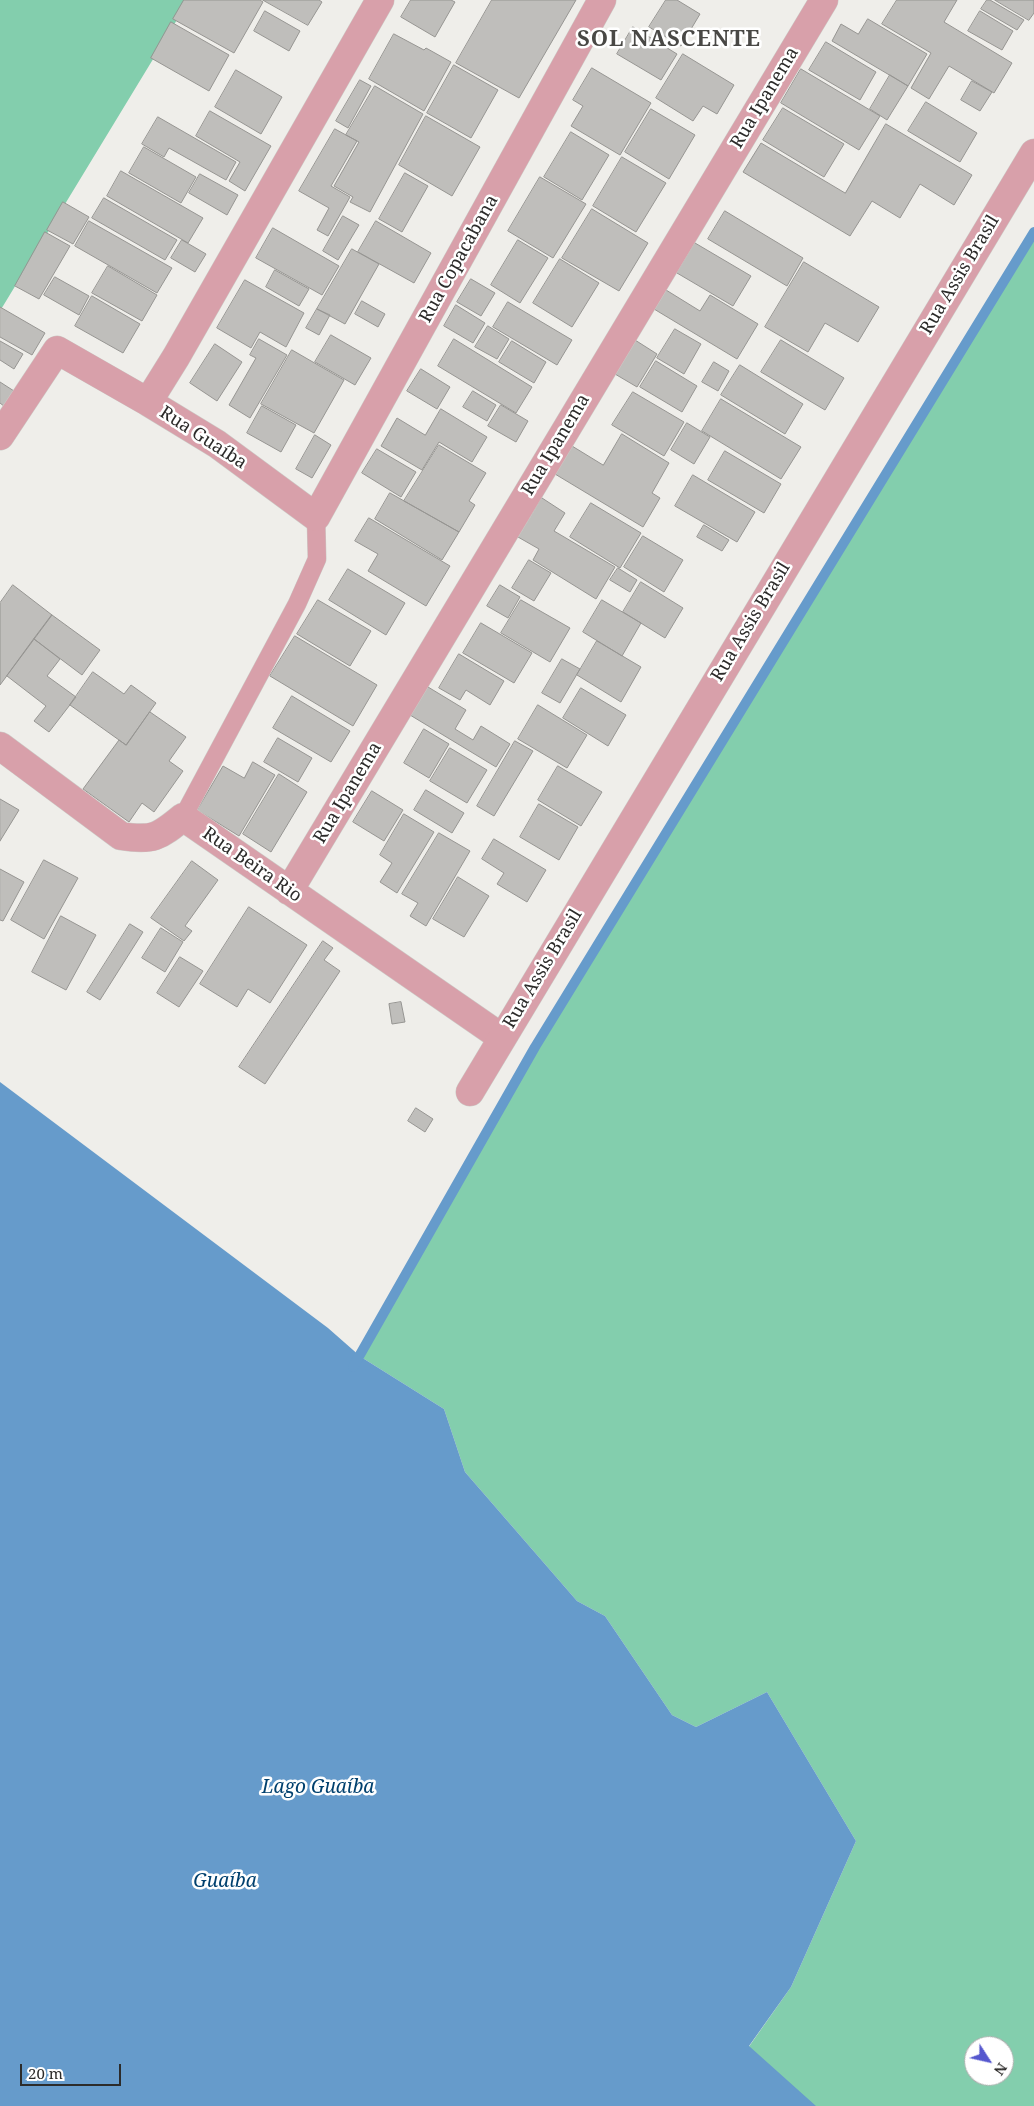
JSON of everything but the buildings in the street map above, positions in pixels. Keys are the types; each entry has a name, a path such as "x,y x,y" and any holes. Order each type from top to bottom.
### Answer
{"street":[{"name":"Rua Guaíba","path":"316,518 217,444 148,402 181,348 380,0"},
{"name":"Rua Copacabana","path":"316,518 602,0"},
{"name":"Rua Ipanema","path":"289,891 824,0"},
{"name":"Rua Assis Brasil","path":"470,1092 1034,153"},
{"path":"0,436 57,350 148,402"},
{"name":"Rua Beira Rio","path":"0,746 121,836 142,840 162,834 183,817 502,1037"}],"lane":[{"path":"183,817 292,613 309,577 317,559 316,518"}],"green space":[{"path":"0,0 189,0 0,311"},
{"path":"1034,232 1034,2106 769,2106 748,2048 791,1987 856,1841 767,1692 696,1727 672,1715 605,1616 577,1601 465,1472 444,1409 361,1357 535,1047"}],"water":[{"name":"Lago Guaíba","path":"0,1082 328,1328 361,1357 444,1409 465,1472 577,1601 605,1616 672,1715 696,1727 767,1692 856,1841 791,1987 749,2046 816,2106 0,2106"}],"waterway":[{"path":"353,1367 535,1047 1034,232"}],"district":[{"name":"SOL NASCENTE","path":"669,40"}],"water label":[{"name":"Guaíba","path":"225,1882"}]}
